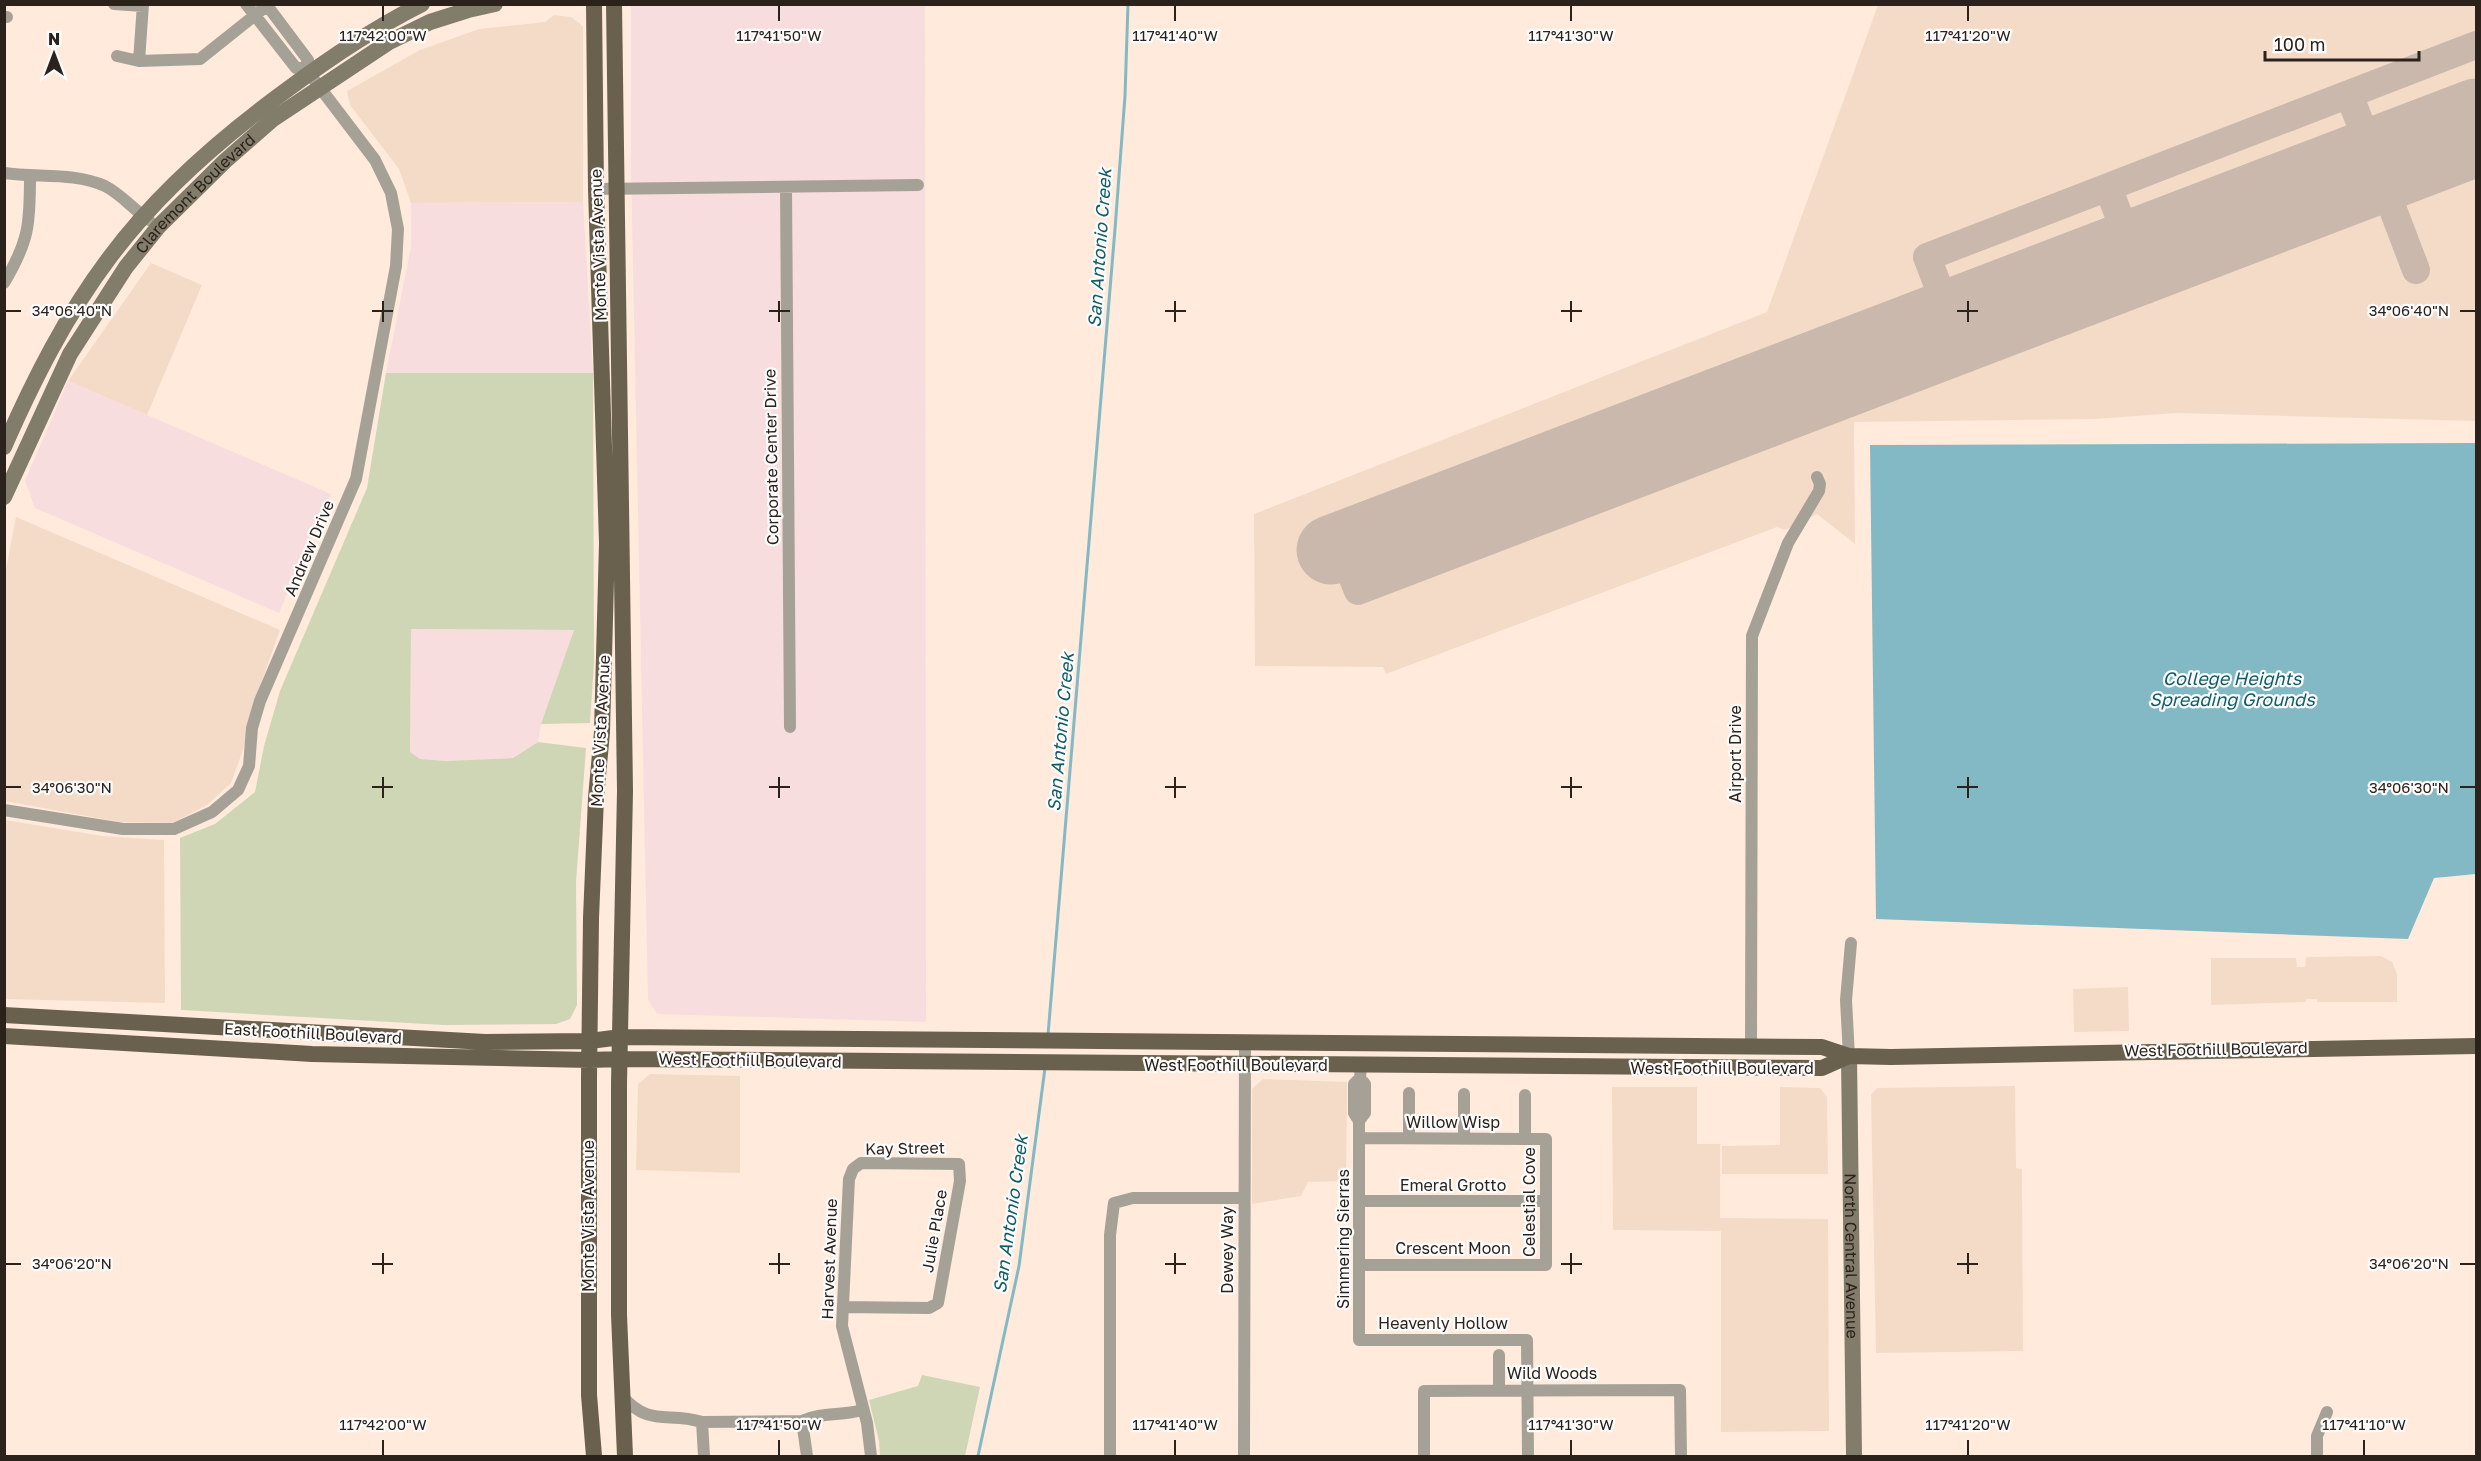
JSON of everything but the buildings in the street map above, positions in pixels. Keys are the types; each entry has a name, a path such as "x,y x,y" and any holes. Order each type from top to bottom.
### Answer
{"main road":[{"name":"Claremont Boulevard","path":"4,447 51,349 109,258 143,216 213,146 307,71 380,25 422,4"},
{"name":"Claremont Boulevard","path":"4,497 70,354 126,267 159,226 225,161 273,119 389,42 429,22 495,4"},
{"name":"Monte Vista Avenue","path":"594,4 596,189 606,543 602,732 596,798 591,918 588,1314 589,1395 594,1456"},
{"name":"Monte Vista Avenue","path":"614,4 625,791 620,1059 619,1315 625,1456"},
{"name":"East Foothill Boulevard","path":"4,1015 485,1042 590,1041 621,1037"},
{"name":"East Foothill Boulevard","path":"4,1036 312,1054 620,1059"},
{"name":"West Foothill Boulevard","path":"621,1037 1822,1047 1848,1056 2476,1046"},
{"path":"824,1061 838,1052 886,1048 892,1045 893,1040"},
{"path":"1520,1066 1535,1056 1591,1056 1600,1050 1601,1046"},
{"path":"1629,1067 1634,1059 1640,1057 1694,1056 1704,1046"},
{"name":"West Foothill Boulevard","path":"620,1059 1245,1065 1361,1072 1520,1066 1822,1068 1848,1056"},
{"name":"North Central Avenue","path":"1848,1056 1851,1096 1854,1456"}],"street":[{"path":"114,4 143,5 139,60"},
{"path":"117,56 139,60 200,59 254,16 267,5 308,60 307,71 296,68 254,16 246,4"},
{"name":"Andrew Drive","path":"4,810 123,829 174,829 212,812 238,790 249,766 252,728 260,701 356,479 396,266 398,229 391,193 375,160 307,71"},
{"path":"4,173 30,177 69,176 106,187 159,226"},
{"path":"4,283 19,258 30,223 30,177"},
{"path":"596,189 918,185"},
{"name":"Corporate Center Drive","path":"786,187 790,727"},
{"name":"Airport Drive","path":"1751,1047 1752,636 1788,543 1819,491 1820,484 1817,477"},
{"path":"1848,1056 1846,1000 1851,943"},
{"name":"Dewey Way","path":"1244,1456 1245,1043"},
{"name":"Simmering Sierras","path":"1359,1340 1359,1121 1354,1113 1359,1100 1354,1084 1361,1072"},
{"path":"1409,1093 1409,1138"},
{"path":"1464,1094 1464,1138"},
{"path":"1525,1139 1526,1095"},
{"name":"Willow Wisp","path":"1359,1138 1546,1139"},
{"name":"Celestial Cove","path":"1546,1139 1546,1265"},
{"name":"Kay Street","path":"853,1169 861,1163 959,1164"},
{"name":"Julie Place","path":"843,1307 929,1308 938,1303 960,1181 959,1164"},
{"name":"Harvest Avenue","path":"853,1169 849,1179 842,1326 869,1432 871,1456"},
{"path":"1110,1456 1110,1235 1114,1203 1133,1197 1244,1198"},
{"name":"Emeral Grotto","path":"1360,1201 1546,1201"},
{"name":"Crescent Moon","path":"1360,1265 1546,1265"},
{"name":"Heavenly Hollow","path":"1359,1340 1527,1340 1528,1390"},
{"path":"1499,1355 1499,1390"},
{"path":"1528,1390 1528,1456"},
{"name":"Wild Woods","path":"1424,1456 1424,1391 1680,1390 1681,1456"},
{"path":"622,1396 639,1413 656,1418 680,1418 702,1422 802,1421 814,1415 849,1414 862,1410"},
{"path":"2317,1456 2317,1436 2327,1412"},
{"path":"802,1421 807,1456"},
{"path":"702,1422 704,1456"}],"shaded area":[{"path":"631,5 925,5 926,1022 657,1014 648,1000 631,170"},
{"path":"1878,5 2476,5 2476,421 2176,413 2095,419 1854,422 1855,544 1817,514 1785,530 1777,527 1386,674 1383,667 1255,666 1254,514 1767,312"},
{"path":"554,15 571,17 583,26 583,202 411,203 399,169 350,105 347,91 420,50 479,29 545,22"},
{"path":"583,202 593,373 386,373 411,247 411,203"},
{"path":"151,263 202,285 147,415 68,381"},
{"path":"68,381 331,494 279,613 35,508 25,481"},
{"path":"16,517 280,630 251,711 244,747 231,783 207,805 172,823 119,822 5,801 4,580"},
{"path":"411,629 574,630 541,724 538,742 513,758 446,761 420,759 410,752"},
{"path":"5,820 102,836 164,840 165,1003 5,999"},
{"path":"2381,956 2392,962 2397,974 2397,1002 2317,1002 2317,999 2306,999 2306,1002 2211,1005 2211,958 2296,958 2297,967 2305,967 2306,957"},
{"path":"2128,987 2129,1031 2074,1032 2073,989"},
{"path":"650,1074 740,1076 740,1173 636,1170 638,1084"},
{"path":"1263,1079 1347,1082 1346,1181 1308,1182 1301,1196 1252,1204 1252,1089"},
{"path":"2015,1086 2016,1168 2022,1169 2023,1351 1876,1353 1871,1095 1877,1088"},
{"path":"1612,1087 1697,1087 1697,1144 1720,1144 1720,1218 1828,1219 1829,1431 1721,1432 1721,1231 1613,1230"},
{"path":"1780,1087 1820,1088 1827,1097 1828,1174 1722,1174 1722,1146 1780,1145"}],"green space":[{"path":"386,373 593,373 594,663 590,723 541,724 574,630 411,629 410,752 420,759 446,761 513,758 538,742 586,748 576,882 577,1005 570,1019 556,1024 443,1025 181,1010 180,838 215,824 255,792 264,746 280,691 367,488"},
{"path":"922,1375 980,1387 965,1456 880,1456 879,1441 869,1400 918,1386"}],"water":[{"name":"College Heights Spreading Grounds","path":"2476,443 2476,874 2434,878 2408,939 1876,919 1870,445"}],"waterway":[{"name":"San Antonio Creek","path":"1048,1035 1115,229 1125,96 1128,4"},
{"name":"San Antonio Creek","path":"978,1456 1019,1266 1045,1068"}],"taxiway":[{"path":"1966,359 1927,257 2476,45"},
{"path":"2349,94 2416,270"},
{"path":"1340,547 1358,591 2476,164"},
{"path":"2108,187 2147,290"},
{"path":"1597,449 1614,493"}],"runway":[{"path":"1331,550 2476,113"}]}
